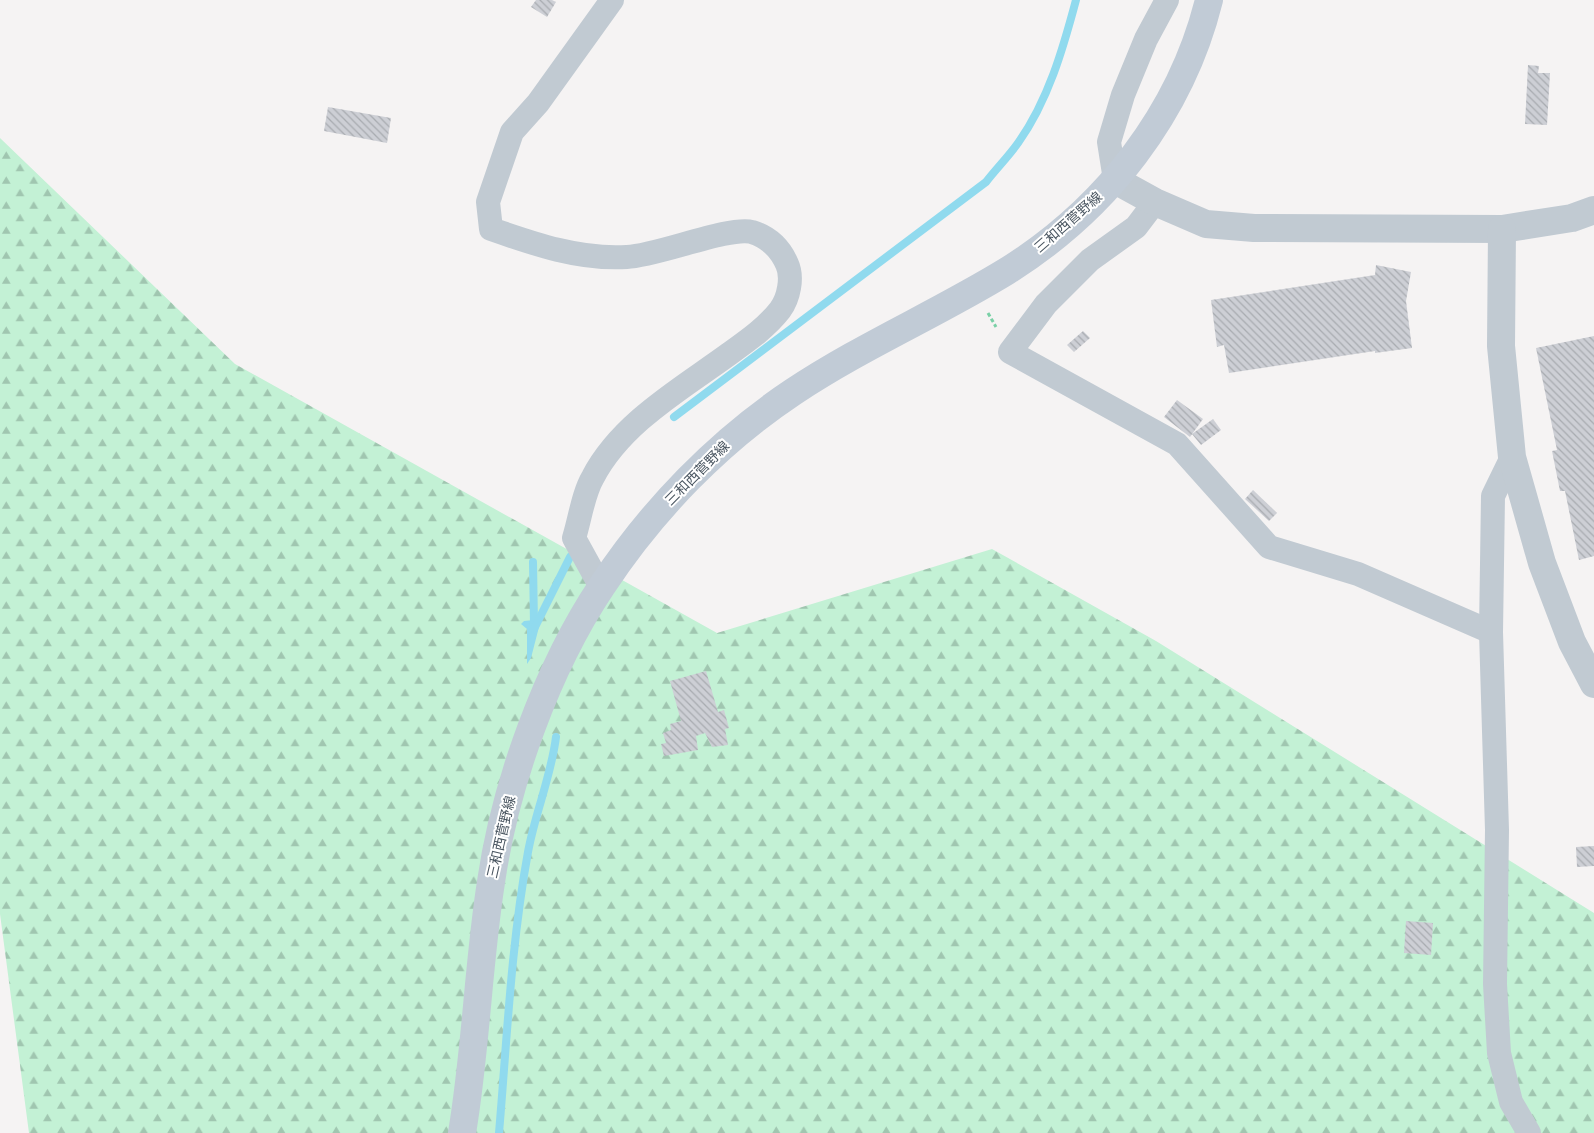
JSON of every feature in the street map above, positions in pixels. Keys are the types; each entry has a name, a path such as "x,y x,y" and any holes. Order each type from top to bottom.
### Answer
{"main road":[{"name":"三和西菅野線","path":"462,1133 491,879 516,768 546,693 578,627 601,587 638,537 672,497 749,423 838,363 1006,271 1048,243 1116,180 1144,145 1180,85 1200,38 1209,0"}],"street":[{"path":"601,587 574,538 592,477 623,435 651,411 761,330 781,308 789,288 790,270 782,252 769,240 750,232 726,234 662,252 627,258 590,255 543,247 491,229 488,202 512,132 538,103 612,0"},
{"path":"1167,0 1146,39 1123,95 1109,142 1116,180 1155,202 1206,224 1254,228 1502,229 1572,218 1594,210"},
{"path":"1155,202 1136,227 1090,260 1046,304 1010,352 1177,444 1269,547 1358,574 1491,632"},
{"path":"1502,229 1501,346 1512,457 1542,563 1572,642 1594,684"},
{"path":"1512,457 1492,496 1491,632 1497,830 1495,984 1499,1053 1511,1102 1529,1133"}],"green space":[{"path":"0,138 235,364 717,633 992,549 1156,641 1594,913 1594,1133 29,1133 0,914"}],"water":[{"path":"534,620 540,623 531,658 527,664 527,629 521,624 524,621"}],"building":[{"path":"536,0 552,0 556,2 547,17 531,7"},
{"path":"1528,65 1539,66 1538,73 1550,73 1547,125 1525,124"},
{"path":"328,107 391,118 387,143 324,131"},
{"path":"1376,265 1411,272 1406,301 1412,348 1375,353 1375,351 1229,373 1224,345 1217,347 1211,300 1375,275"},
{"path":"1083,331 1090,338 1074,352 1067,345"},
{"path":"1594,336 1594,556 1579,560 1565,491 1560,491 1552,451 1557,450 1536,348"},
{"path":"1177,400 1203,419 1190,437 1164,417"},
{"path":"1213,419 1221,430 1201,445 1192,434"},
{"path":"1253,490 1277,513 1269,521 1245,499"},
{"path":"706,671 718,712 724,710 729,728 725,729 728,745 712,747 705,733 696,736 698,750 664,756 661,744 666,743 663,733 671,730 670,724 681,721 670,681"},
{"path":"1594,846 1594,866 1577,867 1576,847"},
{"path":"1406,921 1433,923 1431,955 1404,953"}],"waterway":[{"path":"674,417 986,182 1018,143 1038,110 1060,56 1076,0"},
{"path":"534,629 570,557"},
{"path":"533,562 534,625"},
{"path":"499,1133 510,992 522,887 531,838 554,752 556,737"}]}
